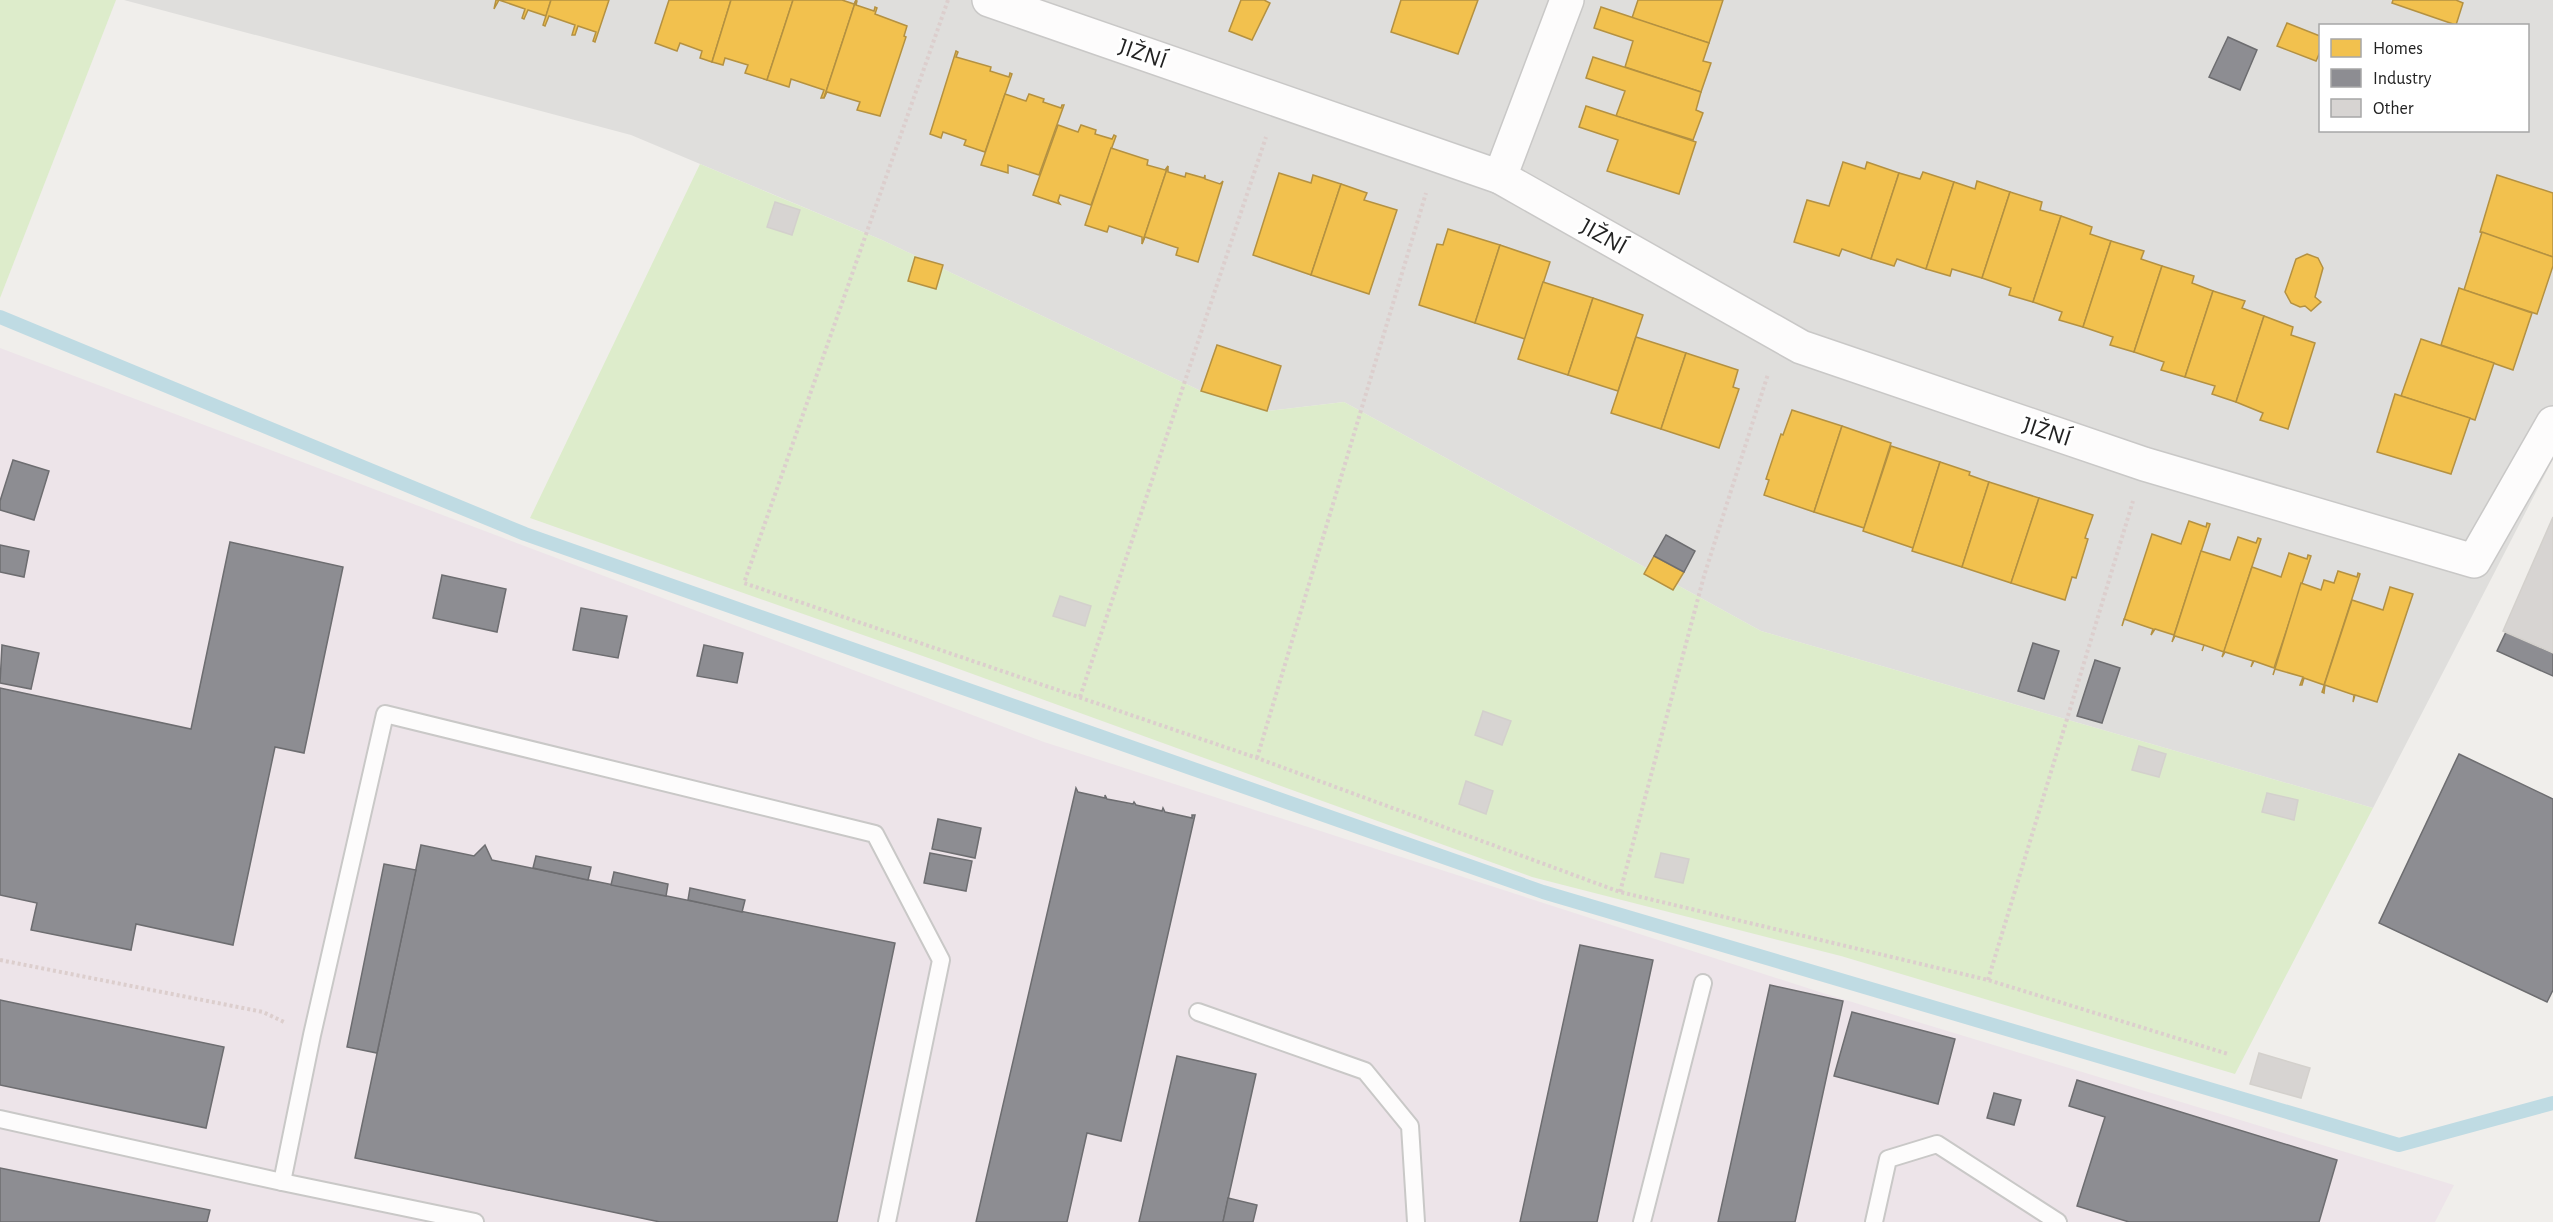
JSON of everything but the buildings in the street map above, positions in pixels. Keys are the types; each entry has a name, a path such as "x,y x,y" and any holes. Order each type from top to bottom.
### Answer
{"street":[{"name":"JIŽNÍ","path":"989,0 1500,177 1801,347 2144,464 2474,561 2553,423"},
{"path":"1500,177 1567,0"}],"lane":[{"path":"282,1182 312,1035 385,714 875,834 941,960 887,1222"},
{"path":"1642,1222 1703,983"},
{"path":"1198,1012 1365,1071 1410,1126 1416,1222"},
{"path":"0,1119 282,1182 475,1222"},
{"path":"1874,1222 1888,1159 1937,1144 2058,1222"}],"path":[{"path":"948,0 744,583 1257,758 1620,892 1988,980 2228,1054"},
{"path":"1080,697 1278,100"},
{"path":"1257,758 1437,155"},
{"path":"1620,892 1704,576 1780,335"},
{"path":"1988,980 2144,464"},
{"path":"0,960 263,1012 312,1035"}],"shaded area":[{"path":"124,0 2553,0 2553,459 2373,808 1761,631 1344,402 1267,411 1201,391 882,240 631,135"},
{"path":"0,348 1044,742 1829,995 2454,1185 2435,1222 0,1222"}],"green space":[{"path":"0,0 116,0 0,298"},
{"path":"700,164 882,240 1201,391 1267,411 1344,402 1761,631 2373,808 2235,1074 1841,956 1532,877 937,661 530,518"}],"waterway":[{"path":"0,317 525,534 1543,892 2399,1145 2553,1103"}]}
